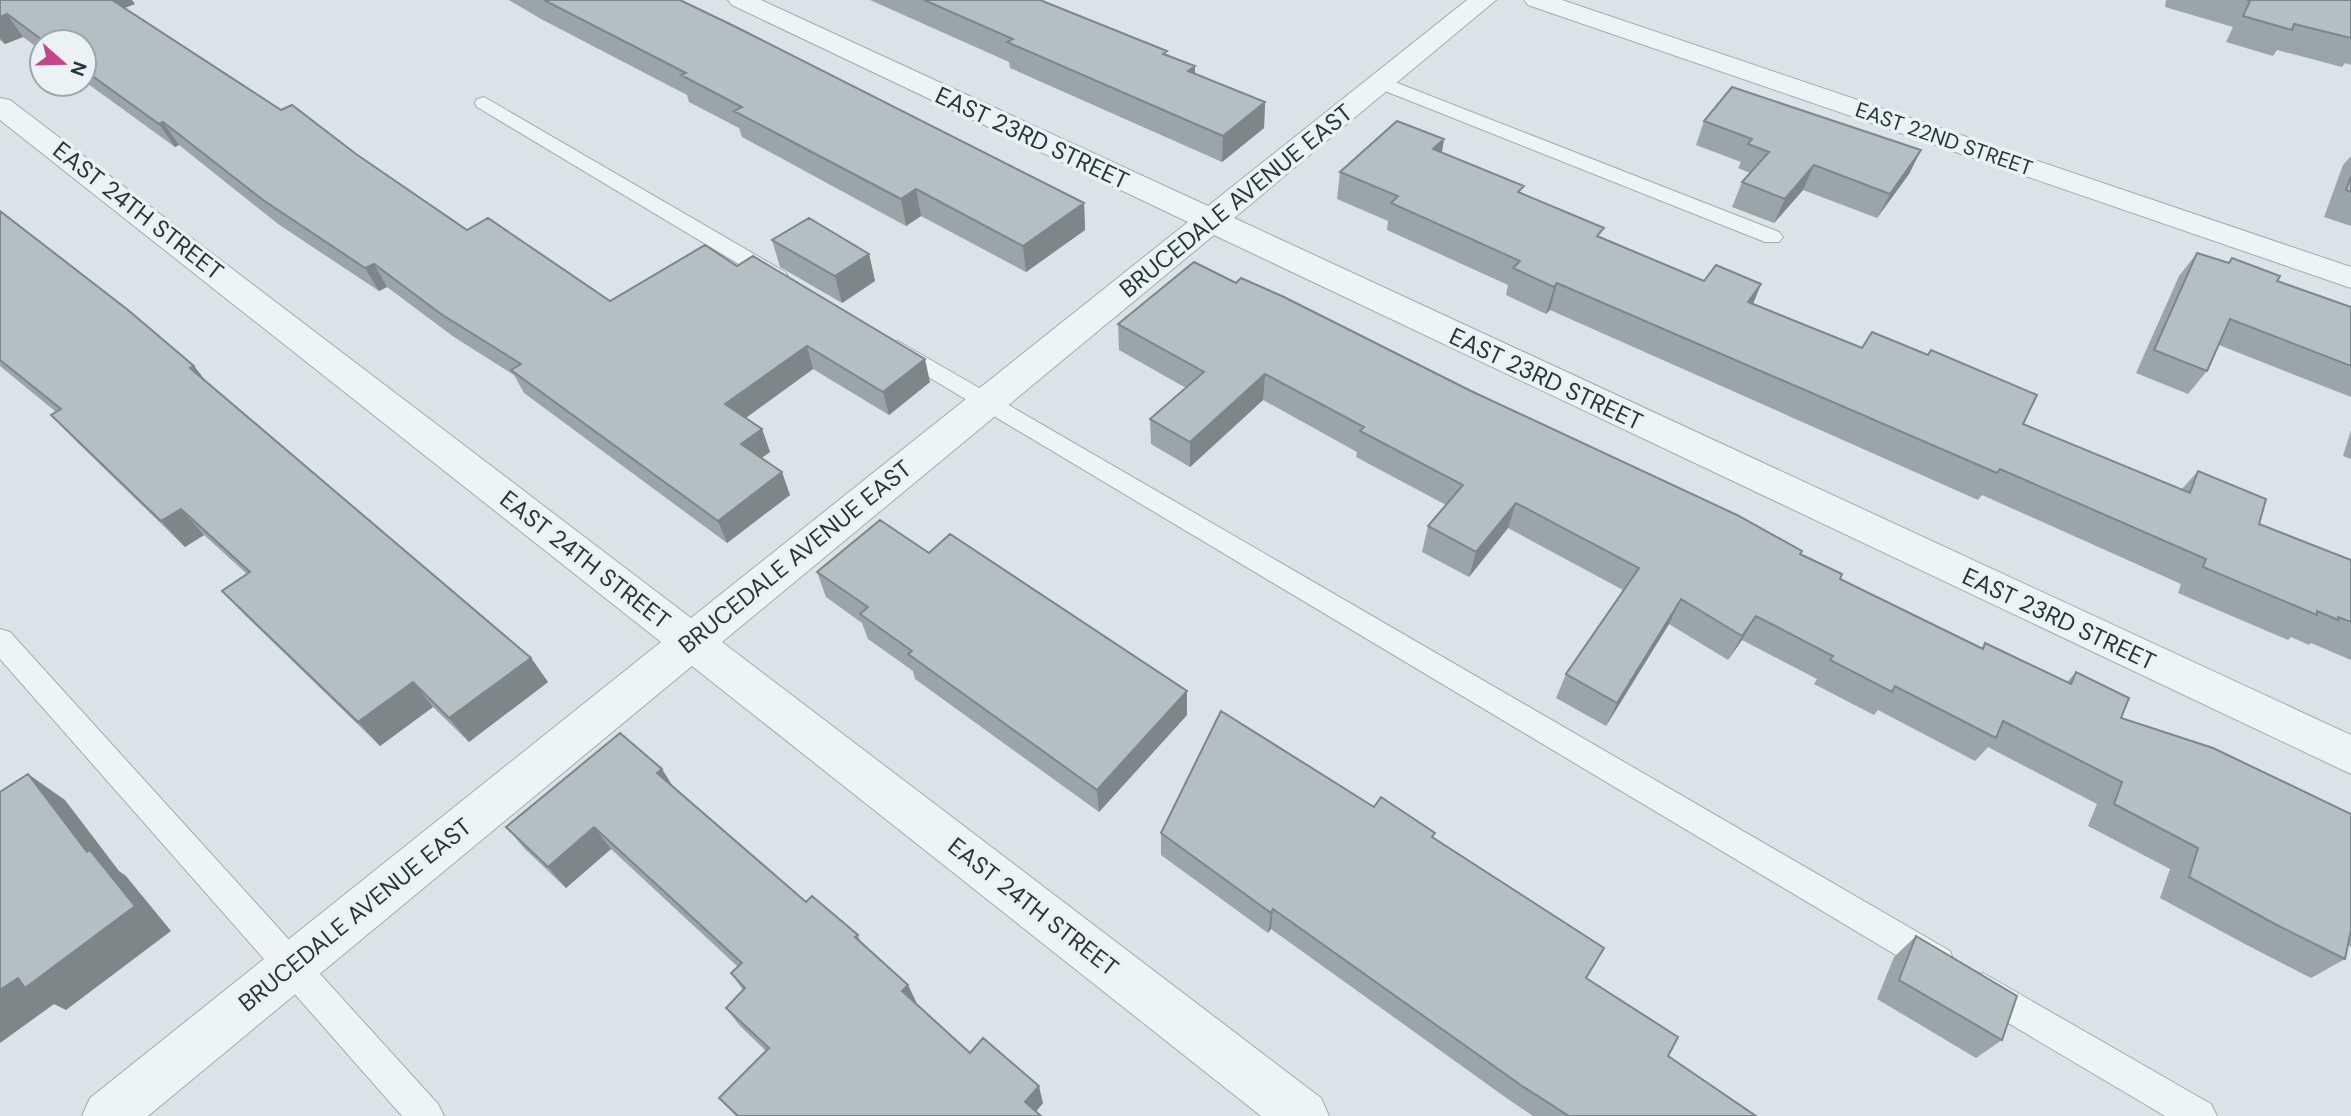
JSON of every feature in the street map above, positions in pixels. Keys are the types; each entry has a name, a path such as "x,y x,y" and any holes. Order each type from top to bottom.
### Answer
{"street":[{"name":"EAST 23RD STREET","path":"741,0 2351,755"},
{"name":"BRUCEDALE AVENUE EAST","path":"108,1116 1483,0"},
{"name":"EAST 22ND STREET","path":"1536,0 2351,278"},
{"name":"EAST 24TH STREET","path":"0,106 1303,1116"}],"lane":[{"path":"1382,83 1772,237"},
{"path":"484,103 794,288"},
{"path":"878,337 2199,1116"},
{"path":"0,640 426,1116"}],"building":[{"path":"0,0 112,0 281,110 292,105 356,154 467,230 488,218 610,301 705,245 737,266 753,256 925,359 883,392 807,346 725,404 762,429 741,444 782,472 718,521 511,370 521,364 441,314 374,264 365,268 263,200 163,122 159,124 98,80 98,28 28,29 7,14 0,17"},
{"path":"544,0 680,0 1084,203 1023,246 916,189 901,199 734,111 742,107 681,75 686,73"},
{"path":"924,0 1040,0 1167,51 1163,54 1195,66 1188,71 1265,102 1223,136 1007,42 1013,39"},
{"path":"2247,0 2351,0 2351,38 2294,24 2292,30 2243,16 2250,1"},
{"path":"1732,87 1921,150 1890,194 1814,165 1785,199 1742,182 1769,152 1748,144 1752,139 1704,121"},
{"path":"1397,121 1444,139 1433,149 1524,186 1518,192 1604,228 1597,236 1704,281 1716,265 1761,284 1748,302 1862,348 1872,332 1928,355 1931,350 2037,395 2023,424 2190,493 2198,471 2266,499 2259,524 2351,560 2351,622 2317,611 2317,615 2203,567 2206,559 2000,469 1997,473 1557,283 1554,287 1513,268 1520,261 1391,203 1398,196 1340,172"},
{"path":"2351,176 2351,192 2346,190"},
{"path":"0,211 128,310 194,366 190,368 531,658 449,718 413,682 358,722 222,591 250,572 181,509 161,521 51,415 61,409 0,360"},
{"path":"809,218 869,254 835,276 772,240"},
{"path":"2197,253 2229,263 2232,258 2280,276 2277,281 2351,307 2351,366 2230,319 2207,371 2154,350"},
{"path":"1194,262 1236,283 1241,278 1284,297 1471,391 1737,515 1802,551 1800,554 1842,574 1840,579 1983,649 1985,643 2071,684 2076,672 2129,698 2121,718 2213,748 2351,814 2351,930 2345,959 2189,877 2198,848 2114,804 2122,782 2003,721 1996,738 1895,686 1892,692 1830,660 1833,656 1756,616 1742,636 1681,599 1617,703 1566,674 1639,568 1516,503 1476,552 1428,526 1463,485 1360,431 1364,427 1265,374 1190,442 1150,419 1204,372 1118,324"},
{"path":"880,520 929,553 950,534 1187,691 1097,790 908,654 912,651 860,614 868,607 817,572"},
{"path":"1221,711 1374,807 1381,797 1435,833 1432,837 1604,948 1586,978 1678,1037 1668,1056 1756,1116 1569,1116 1522,1086 1273,909 1271,913 1161,833"},
{"path":"620,733 662,769 657,773 806,902 812,896 858,935 855,937 908,985 902,991 970,1053 983,1038 1039,1086 1025,1102 1041,1116 738,1116 719,1098 769,1048 726,1008 745,988 731,973 742,963 594,827 548,867 506,827"},
{"path":"28,774 87,852 90,850 135,906 25,988 18,978 0,990 0,792"},
{"path":"1916,936 2017,996 2002,1040 1899,980"}]}
